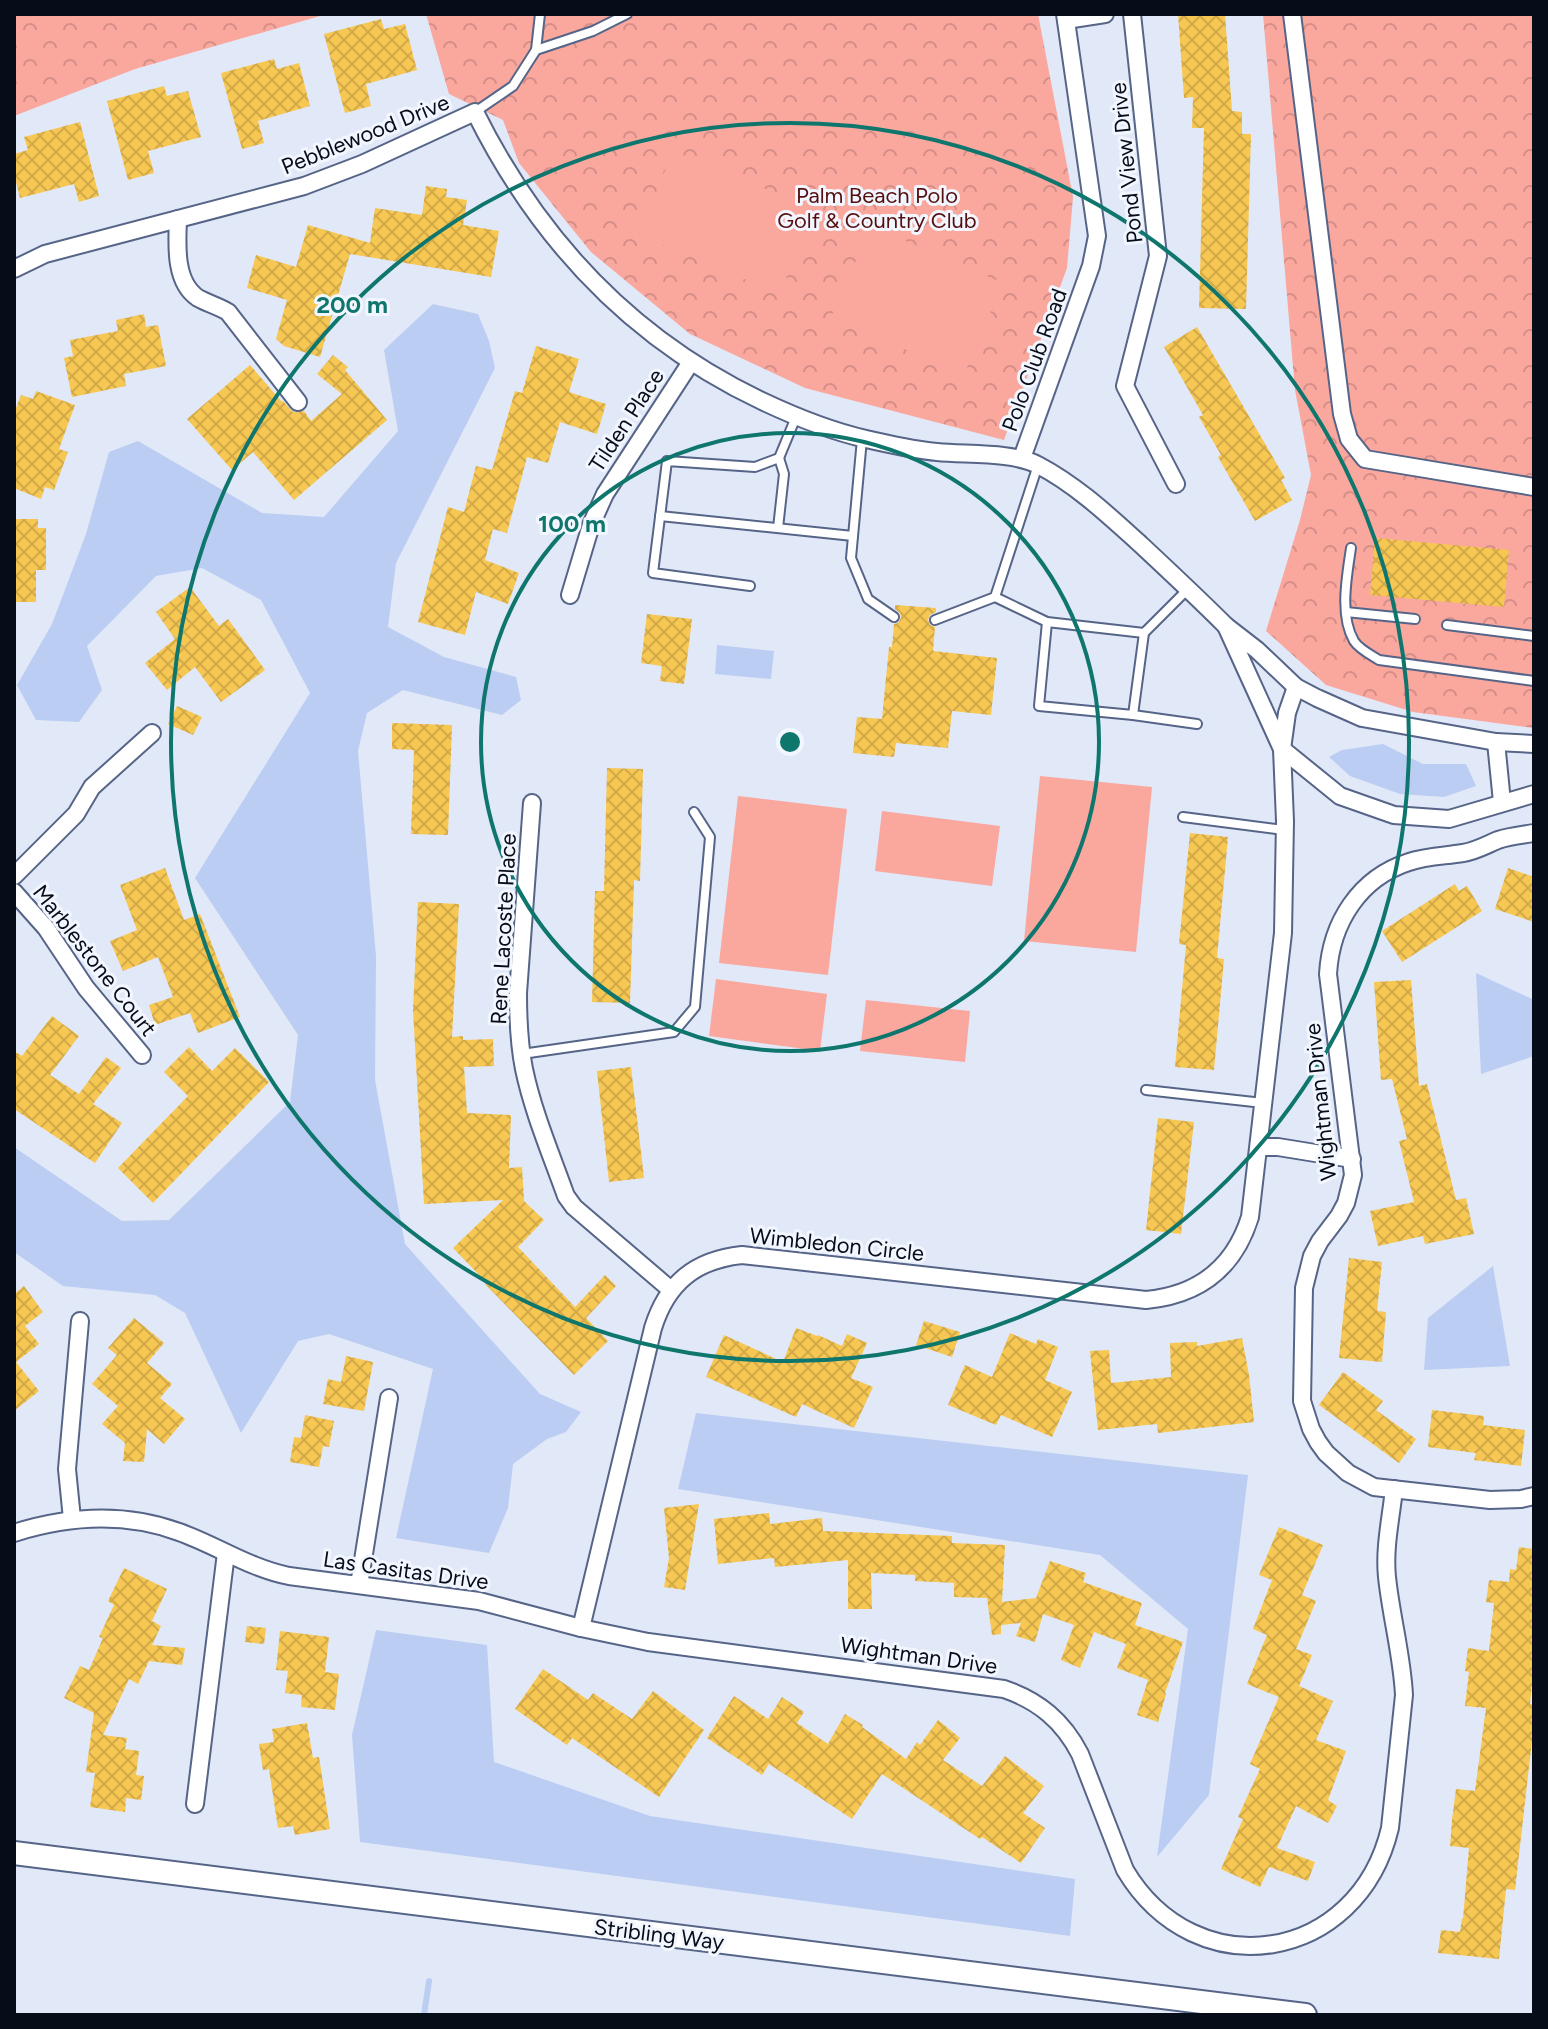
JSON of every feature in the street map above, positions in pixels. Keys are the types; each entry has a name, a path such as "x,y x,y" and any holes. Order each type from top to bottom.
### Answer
{"street":[{"path":"1066,17 1105,14"},
{"name":"Pond View Drive","path":"1132,14 1158,256 1125,386 1176,484"},
{"path":"1292,14 1342,414 1349,439 1365,459 1534,487"},
{"name":"Polo Club Road","path":"1030,461 1091,266 1097,236 1066,17"},
{"path":"475,112 513,183 560,246 602,291 646,330 691,362 743,392 796,416 862,438 933,452 1030,461 1092,500 1296,687 1362,718 1496,742 1534,744"},
{"name":"Pebblewood Drive","path":"14,269 45,254 304,186 362,164 475,112"},
{"path":"178,219 177,250 191,292 228,312 298,402"},
{"name":"Tilden Place","path":"570,595 591,525 605,494 691,362"},
{"path":"1226,626 1282,749 1340,796 1394,815 1449,819 1534,794"},
{"name":"Wimbledon Circle","path":"581,1628 658,1312 671,1290 696,1268 726,1257 742,1255 1146,1300 1174,1296 1201,1284 1223,1267 1240,1243 1250,1217 1259,1147 1283,933 1285,830 1282,749 1287,713 1296,687"},
{"name":"Marblestone Court","path":"14,876 76,814 92,787 152,733"},
{"path":"1496,742 1502,802"},
{"name":"Rene Lacoste Place","path":"532,803 518,993 518,1022 530,1094 566,1196 585,1218 671,1290"},
{"name":"Wightman Drive","path":"1534,833 1511,836 1466,853 1407,863 1370,884 1342,917 1331,944 1328,974 1352,1159 1351,1190 1339,1216 1320,1241 1307,1272 1302,1401 1311,1429 1326,1453 1348,1473 1374,1487 1490,1500 1534,1496"},
{"name":"Marblestone Court","path":"14,892 46,928 86,988 142,1055"},
{"path":"1259,1147 1278,1147 1352,1159"},
{"path":"72,1519 67,1469 80,1321"},
{"path":"359,1585 389,1398"},
{"name":"Wightman Drive","path":"581,1628 648,1642 988,1686 1018,1693 1055,1718 1073,1741 1125,1870 1155,1909 1181,1927 1220,1943 1253,1946 1277,1943 1316,1930 1342,1912 1369,1881 1386,1844 1404,1695 1404,1677 1387,1576 1394,1489"},
{"name":"Las Casitas Drive","path":"14,1533 72,1519 112,1518 145,1522 179,1532 272,1573 479,1601 581,1628"},
{"path":"195,1804 226,1553"},
{"name":"Stribling Way","path":"14,1853 1305,2015"}],"lane":[{"path":"475,112 513,86 536,50 540,14"},
{"path":"536,50 593,31 627,14"},
{"path":"778,528 784,474 779,458 796,416"},
{"path":"862,438 851,558 868,599 894,617"},
{"path":"750,586 653,573 667,461 755,467 779,458"},
{"path":"995,597 1030,461"},
{"path":"660,516 853,536"},
{"path":"1351,548 1345,588 1346,612 1355,643 1379,660 1534,681"},
{"path":"1133,715 1144,633 1189,589"},
{"path":"935,620 995,597 1047,622 1144,633"},
{"path":"1346,612 1415,619"},
{"path":"1047,622 1039,706 1197,724"},
{"path":"1447,625 1534,636"},
{"path":"522,1054 674,1032 695,1007 710,837 694,812"},
{"path":"1183,817 1285,830"},
{"path":"1146,1090 1264,1104"}],"green space":[{"path":"14,14 327,14 135,69 14,116"},
{"name":"Palm Beach Polo Golf & Country Club","path":"426,14 1038,14 1073,197 1067,268 1004,440 805,388 690,334 591,252 519,163 503,120 449,94"},
{"path":"1263,14 1534,14 1534,728 1413,712 1326,685 1266,631 1311,475 1295,390"},
{"path":"673,151 814,209 780,294 639,235"},
{"path":"871,226 1003,283 964,375 831,317"},
{"path":"1040,776 1152,787 1136,952 1024,941"},
{"path":"738,796 847,809 828,975 719,963"},
{"path":"882,811 1000,826 992,886 875,871"},
{"path":"716,979 827,994 820,1051 709,1036"},
{"path":"866,1000 970,1011 965,1062 860,1051"}],"water":[{"path":"433,304 478,314 495,368 396,563 388,627 444,657 516,677 521,700 502,715 403,690 367,713 358,751 376,956 375,1080 405,1244 540,1394 581,1412 566,1432 547,1439 513,1464 508,1508 489,1553 396,1538 433,1369 329,1334 298,1341 241,1433 185,1313 155,1295 63,1286 14,1252 14,1147 122,1221 169,1220 290,1102 298,1035 195,878 310,693 261,600 202,568 156,576 87,646 102,690 79,722 36,720 17,685 52,624 86,534 109,452 138,441 262,513 324,517 398,431 384,350"},
{"path":"717,645 774,651 771,679 715,674"},
{"path":"1383,744 1423,764 1466,764 1476,786 1444,797 1400,794 1350,776 1329,757 1342,750"},
{"path":"1476,973 1534,1000 1534,1056 1481,1074"},
{"path":"1493,1266 1510,1366 1424,1370 1428,1318"},
{"path":"696,1413 1248,1475 1209,1795 1157,1857 1188,1629 1100,1555 678,1489"},
{"path":"376,1630 487,1645 494,1762 650,1816 1075,1879 1070,1936 360,1842 352,1735"}],"building":[{"path":"1178,14 1225,14 1232,111 1242,112 1242,134 1251,134 1246,309 1199,308 1204,128 1192,128 1193,97 1184,98"},
{"path":"381,19 384,29 405,24 417,70 366,84 371,106 345,113 324,34"},
{"path":"274,59 277,69 299,63 310,106 258,121 264,143 242,149 221,73"},
{"path":"164,86 167,96 188,91 201,137 148,151 154,173 128,180 107,101"},
{"path":"80,122 99,196 79,202 74,184 20,198 14,174 14,154 28,150 24,137"},
{"path":"426,186 447,189 446,197 467,200 463,225 499,231 491,277 350,254 320,357 284,346 276,339 287,300 247,288 256,255 296,267 308,225 370,243 375,208 422,215"},
{"path":"144,314 146,327 158,325 166,366 124,374 126,386 72,397 64,358 73,356 70,340 118,331 116,320"},
{"path":"1197,327 1285,478 1281,480 1292,500 1255,521 1218,457 1221,455 1199,417 1203,415 1164,347"},
{"path":"536,346 579,359 569,392 606,404 597,434 560,422 548,463 527,457 507,533 493,529 485,560 519,573 508,604 476,592 465,635 418,622 448,507 464,512 476,466 492,470 515,391 522,393"},
{"path":"333,355 348,367 345,370 387,420 294,500 253,452 232,470 187,419 250,365 282,402 293,412 304,411 311,421 342,394 317,374"},
{"path":"36,391 75,405 59,449 68,452 54,490 45,487 41,499 14,488 14,413 21,395 33,399"},
{"path":"14,519 38,519 38,528 46,528 46,570 36,570 36,602 14,602"},
{"path":"1375,538 1509,550 1504,607 1370,595"},
{"path":"190,587 219,626 228,619 265,670 221,702 195,667 167,690 145,663 175,639 156,612"},
{"path":"895,605 936,608 928,620 935,627 933,651 997,658 991,715 952,711 948,748 896,743 894,757 853,753 857,717 882,719 889,647 892,647 894,624 901,618"},
{"path":"647,614 692,619 684,684 660,681 662,666 641,663"},
{"path":"177,706 202,717 193,735 168,724"},
{"path":"392,723 452,725 448,835 411,834 414,750 392,749"},
{"path":"607,768 643,769 640,881 634,880 630,1003 592,1002 595,891 604,891"},
{"path":"1190,833 1228,837 1217,958 1224,959 1214,1070 1175,1067 1186,945 1179,944"},
{"path":"165,868 184,920 200,914 240,1017 198,1033 190,1013 155,1025 149,1005 173,997 158,957 123,971 110,941 137,930 120,885"},
{"path":"1508,868 1534,877 1534,922 1495,909"},
{"path":"1455,884 1459,891 1467,886 1482,911 1402,962 1382,931"},
{"path":"418,902 459,904 452,1037 463,1036 463,1040 493,1039 494,1066 464,1067 467,1113 511,1115 509,1168 522,1167 524,1201 544,1220 518,1247 575,1307 605,1275 616,1286 586,1318 608,1341 574,1375 453,1248 503,1200 424,1204 413,1010"},
{"path":"1411,980 1419,1086 1427,1084 1456,1200 1466,1198 1474,1234 1425,1244 1423,1236 1378,1246 1370,1211 1414,1202 1399,1141 1407,1139 1392,1079 1381,1080 1374,982"},
{"path":"52,1016 79,1036 50,1075 79,1094 106,1057 121,1068 93,1104 122,1123 95,1163 14,1109 14,1051 22,1056"},
{"path":"189,1047 212,1071 235,1048 269,1082 153,1203 118,1168 188,1096 164,1072"},
{"path":"631,1067 644,1178 609,1182 597,1071"},
{"path":"1158,1118 1194,1122 1181,1234 1146,1230"},
{"path":"1349,1258 1382,1262 1377,1311 1386,1312 1382,1362 1339,1358"},
{"path":"24,1286 43,1312 25,1326 39,1344 16,1362 39,1391 14,1411 14,1294"},
{"path":"134,1318 164,1343 147,1363 172,1384 160,1398 185,1419 164,1444 147,1429 144,1462 123,1461 125,1443 102,1424 118,1406 92,1384 117,1355 108,1348"},
{"path":"924,1321 960,1332 952,1357 916,1345"},
{"path":"796,1328 842,1346 847,1334 867,1343 851,1378 873,1387 854,1428 802,1404 796,1417 706,1377 724,1335 783,1362"},
{"path":"1010,1333 1036,1344 1038,1339 1058,1347 1045,1380 1072,1392 1052,1437 1001,1415 996,1425 948,1405 965,1365 992,1377"},
{"path":"1242,1338 1254,1422 1158,1433 1157,1424 1098,1430 1090,1351 1109,1350 1111,1383 1171,1377 1170,1343 1197,1342 1197,1346"},
{"path":"346,1356 373,1362 364,1411 323,1404 328,1379 341,1382"},
{"path":"1343,1372 1383,1401 1376,1410 1416,1439 1399,1463 1319,1405"},
{"path":"1432,1410 1484,1416 1483,1425 1525,1430 1521,1466 1474,1460 1476,1453 1428,1447"},
{"path":"305,1415 334,1421 329,1447 323,1446 319,1467 290,1462 294,1437 301,1438"},
{"path":"699,1504 685,1590 664,1587 669,1558 664,1508"},
{"path":"769,1513 770,1524 822,1518 823,1531 952,1536 952,1543 1005,1545 1002,1602 1036,1598 1050,1561 1086,1573 1083,1582 1142,1603 1135,1625 1183,1642 1158,1722 1137,1715 1148,1680 1117,1668 1126,1644 1094,1632 1080,1668 1061,1660 1074,1625 1043,1614 1035,1642 1016,1636 1021,1623 1001,1625 1001,1634 992,1635 987,1598 954,1597 954,1583 915,1581 915,1575 871,1573 872,1609 848,1609 848,1560 775,1567 774,1558 718,1564 714,1519"},
{"path":"1279,1527 1323,1545 1302,1595 1316,1601 1296,1649 1312,1655 1299,1686 1333,1701 1316,1740 1346,1751 1328,1800 1337,1806 1328,1823 1296,1806 1277,1848 1315,1862 1308,1881 1269,1867 1260,1887 1221,1869 1243,1819 1238,1817 1260,1769 1250,1764 1279,1697 1247,1684 1267,1635 1253,1629 1272,1580 1259,1575"},
{"path":"1519,1547 1534,1549 1534,1664 1530,1704 1534,1704 1534,1723 1515,1890 1506,1889 1499,1959 1438,1953 1441,1930 1460,1932 1463,1919 1469,1848 1450,1846 1452,1820 1456,1789 1475,1791 1486,1708 1465,1706 1468,1648 1489,1651 1494,1603 1486,1602 1489,1580 1509,1582 1510,1569 1516,1570"},
{"path":"124,1568 167,1589 152,1621 161,1626 152,1645 185,1648 182,1665 149,1661 138,1684 129,1679 103,1735 127,1738 125,1749 139,1751 136,1775 144,1776 141,1800 126,1798 125,1812 90,1807 95,1773 86,1772 94,1713 64,1698 80,1666 89,1670 103,1638 99,1637 114,1605 108,1601"},
{"path":"247,1626 266,1628 264,1644 245,1642"},
{"path":"280,1631 329,1637 325,1672 339,1674 335,1710 301,1707 302,1695 285,1693 288,1671 276,1670"},
{"path":"543,1669 588,1700 593,1693 632,1719 653,1691 704,1730 659,1797 572,1738 567,1745 515,1709"},
{"path":"734,1696 768,1719 782,1697 804,1712 797,1723 828,1744 845,1714 906,1759 938,1720 960,1738 943,1760 982,1786 1005,1756 1044,1786 1023,1813 1045,1828 1021,1863 882,1774 852,1819 769,1764 762,1775 707,1738"},
{"path":"307,1723 313,1758 319,1757 330,1829 295,1835 293,1826 278,1828 269,1769 263,1770 259,1744 274,1742 272,1729"}],"waterway":[{"path":"424,2015 429,1981"}]}
